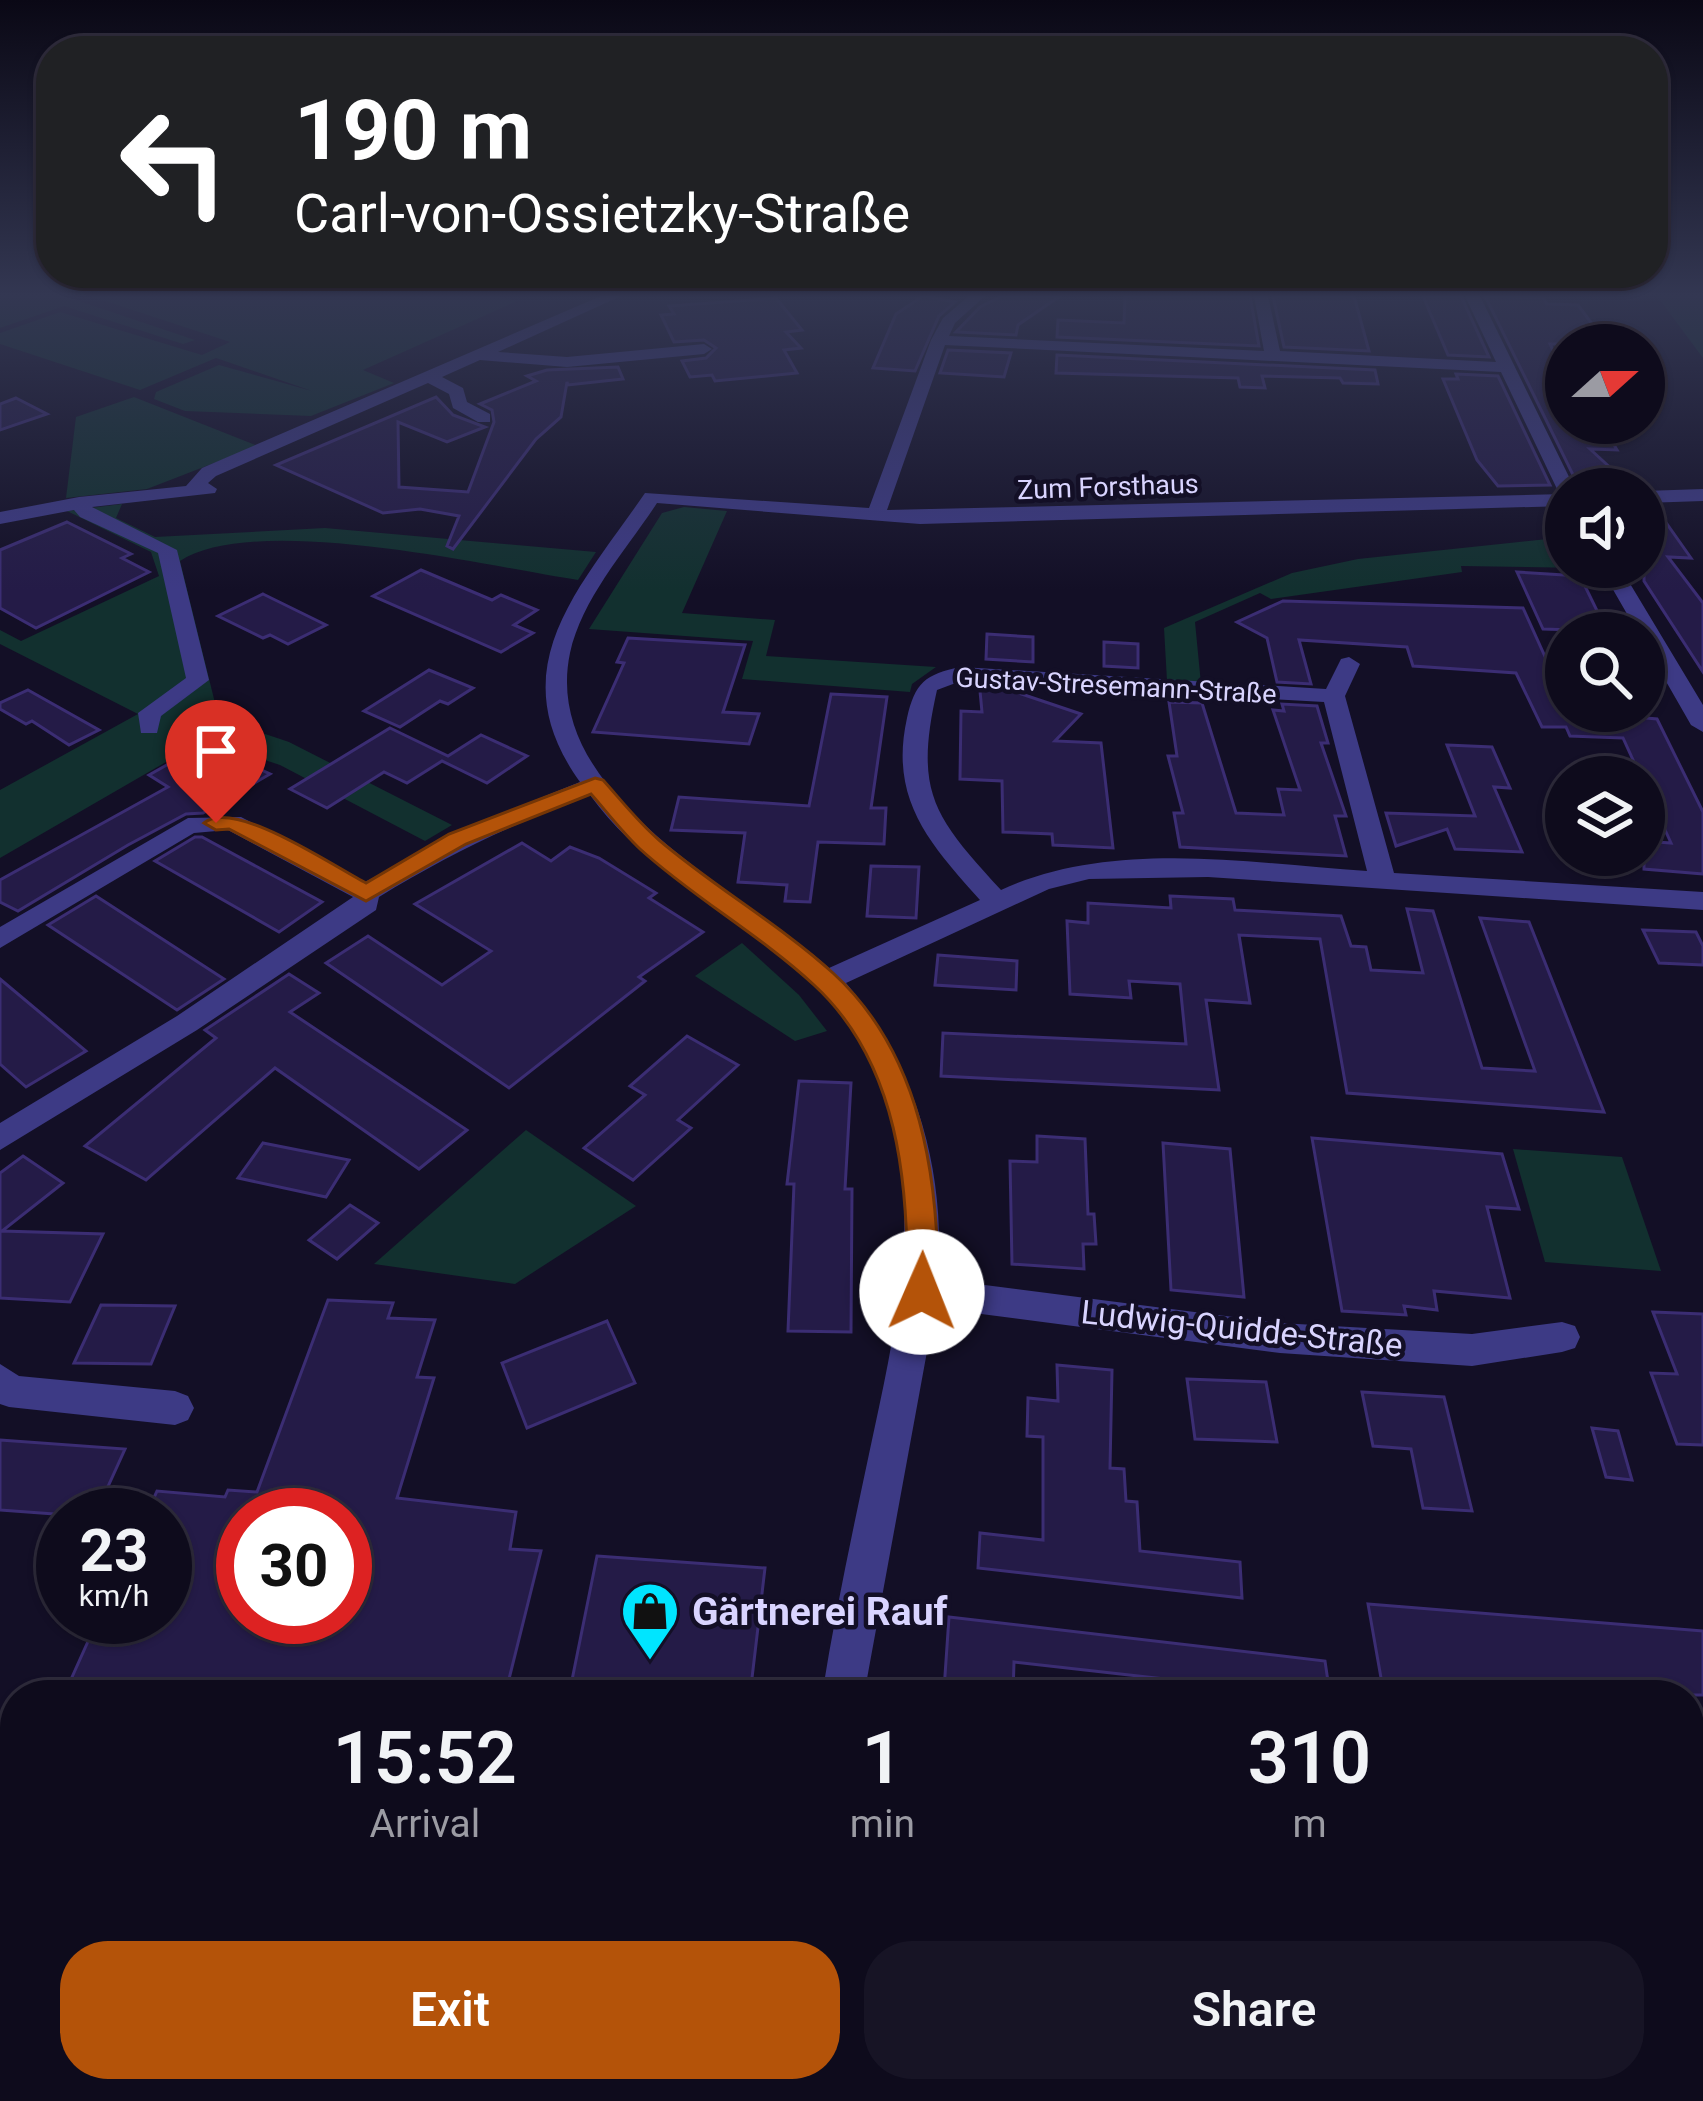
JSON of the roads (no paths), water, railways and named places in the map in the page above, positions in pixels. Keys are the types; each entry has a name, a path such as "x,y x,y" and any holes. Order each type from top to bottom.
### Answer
{"street":[{"path":"0,518 79,503 200,490 209,472 390,394"},
{"path":"457,394 459,404 484,418"},
{"path":"875,517 919,394"},
{"path":"1519,394 1556,468"},
{"path":"1665,496 1703,495"},
{"name":"Zum Forsthaus","path":"595,785 561,725 554,689 559,655 593,586 652,497 875,517 1545,501"},
{"path":"79,503 87,513 167,550 198,680 157,706 150,713 149,728"},
{"path":"1622,588 1703,725"},
{"path":"1349,664 1334,696 1383,880"},
{"name":"Gustav-Stresemann-Straße","path":"996,901 934,826 917,789 912,758 926,688 938,678 961,674 1334,696"},
{"path":"366,893 458,839 595,785 648,843 826,981 862,1028 896,1088 913,1144 923,1214 922,1292 846,1680"},
{"path":"0,939 188,826 232,822 366,893"},
{"path":"826,981 1041,882 1138,867 1703,901"},
{"path":"1,1136 188,1023 366,904 366,893"},
{"name":"Ludwig-Quidde-Straße","path":"922,1292 1280,1338 1472,1350 1562,1337"},
{"path":"0,1380 9,1391 175,1408"}],"place":[{"name":"Gärtnerei Rauf","path":"650,1662"}]}
